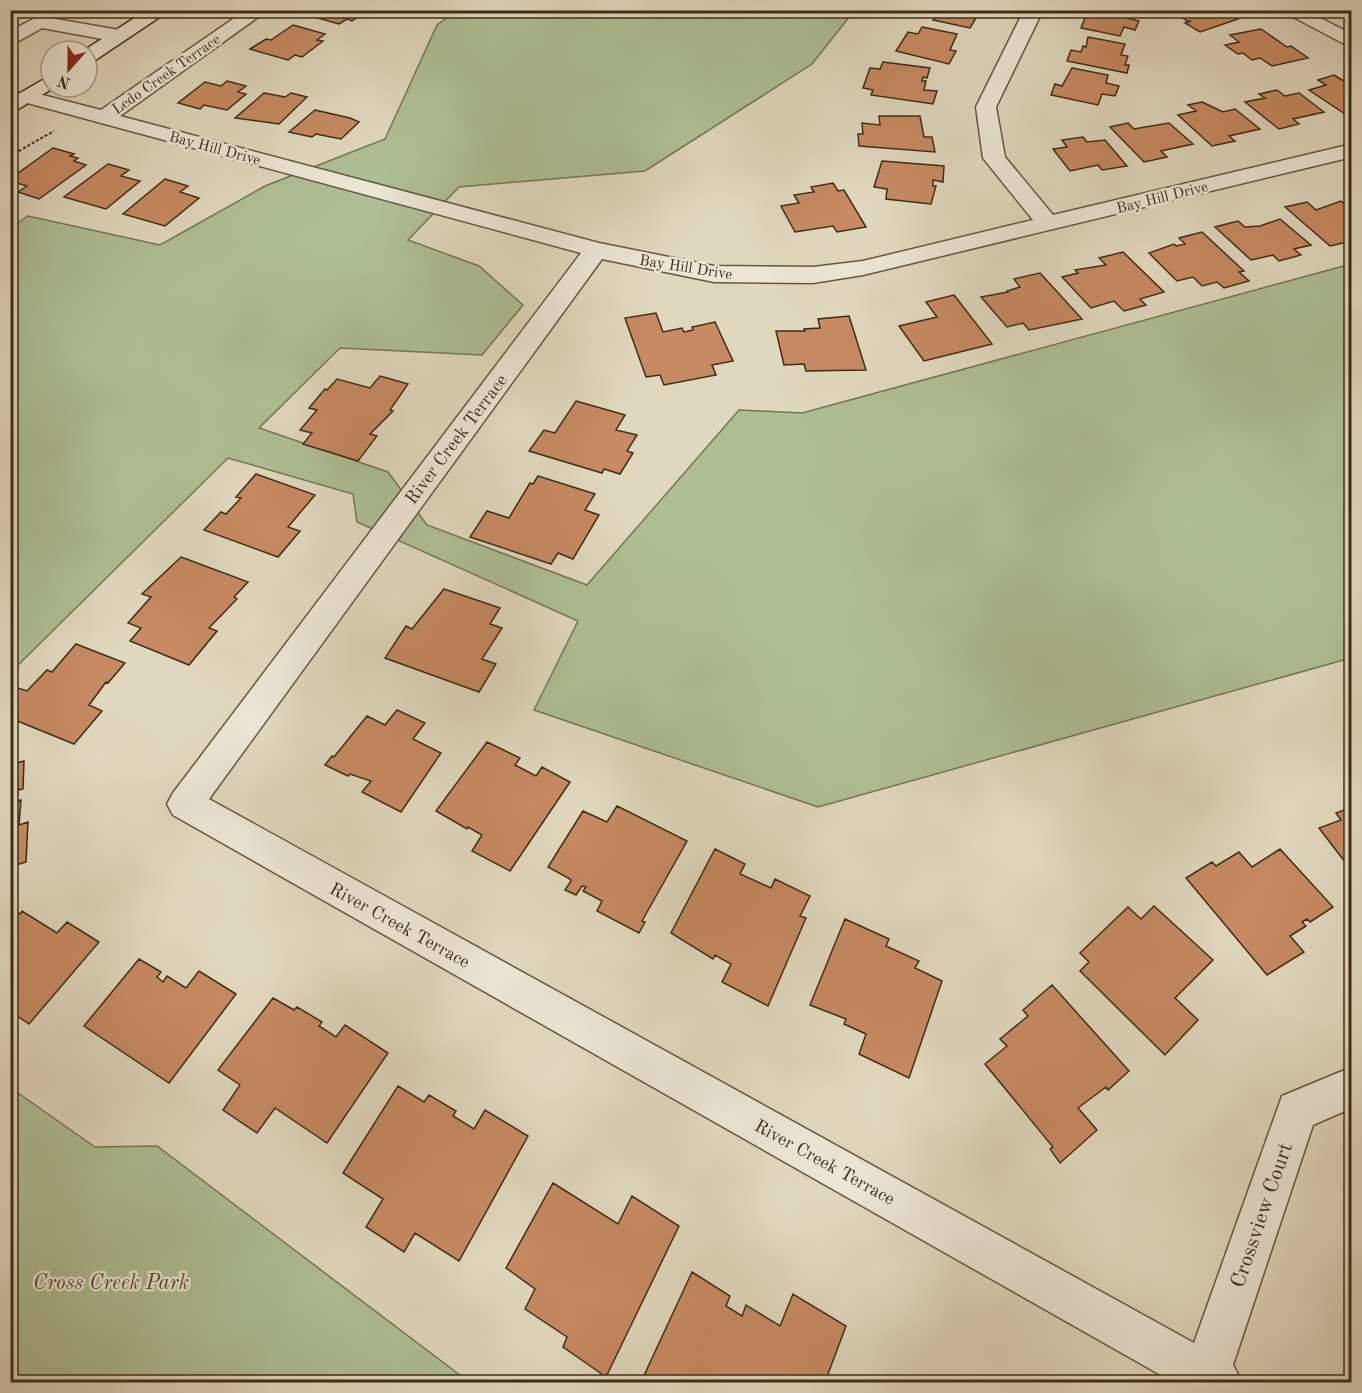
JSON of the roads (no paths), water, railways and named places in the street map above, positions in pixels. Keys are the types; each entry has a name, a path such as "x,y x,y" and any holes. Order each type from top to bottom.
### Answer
{"street":[{"path":"99,49 161,10"},
{"name":"Ledo Creek Terrace","path":"104,118 172,68 259,10"},
{"path":"1034,10 986,106 994,158 1049,225"},
{"path":"1292,11 1352,42"},
{"path":"10,40 39,22 119,36"},
{"path":"19,103 39,89"},
{"name":"Bay Hill Drive","path":"19,103 104,118 597,250 714,274 813,275 863,268 1049,225 1352,150"},
{"name":"River Creek Terrace","path":"597,250 185,804 1212,1379"},
{"name":"Crossview Court","path":"1212,1379 1297,1110 1352,1087"}],"park label":[{"name":"Cross Creek Park","path":"111,1282"}]}
